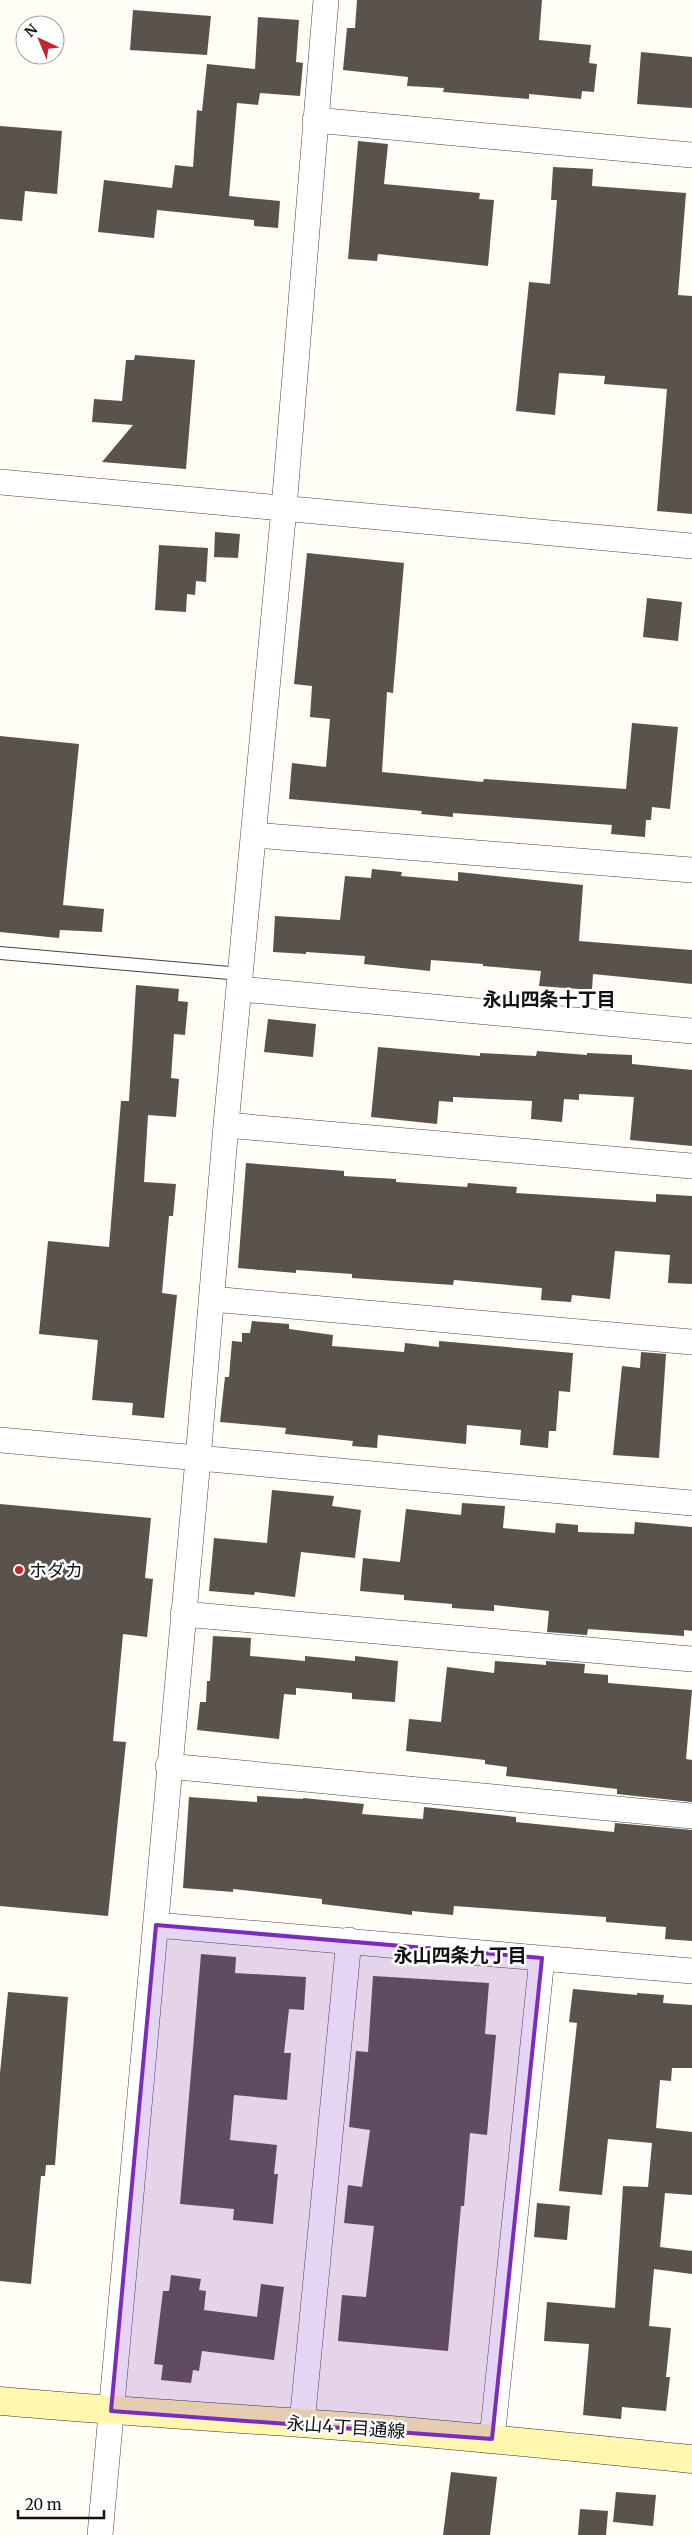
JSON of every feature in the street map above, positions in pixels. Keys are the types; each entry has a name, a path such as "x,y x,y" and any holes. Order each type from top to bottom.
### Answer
{"street":[{"path":"100,2535 156,1925 168,1766 198,1459 226,1125 284,508 326,0"},
{"path":"315,120 692,155"},
{"path":"0,482 692,546"},
{"path":"253,835 692,870"},
{"path":"240,982 692,1031"},
{"path":"226,1125 692,1166"},
{"path":"212,1299 692,1342"},
{"path":"0,1440 692,1502"},
{"path":"183,1614 692,1660"},
{"path":"168,1766 692,1816"},
{"path":"156,1925 349,1940 692,1971"},
{"path":"302,2423 349,1940"},
{"path":"492,2438 542,1958"},
{"name":"永山4丁目通線","path":"0,2401 111,2412 302,2423 492,2438 692,2459"}],"lane":[{"path":"0,953 240,982"}],"highlighted area":[{"path":"156,1925 542,1958 492,2439 111,2411"}],"building":[{"path":"357,0 542,0 539,40 591,45 589,63 597,64 594,92 582,91 581,99 529,94 529,99 443,92 444,88 407,86 408,77 343,70 347,28 355,28"},
{"path":"133,10 211,16 207,55 130,50"},
{"path":"258,17 299,20 296,62 303,63 300,96 260,93 258,105 237,103 229,196 280,201 278,228 254,226 254,220 157,210 154,238 98,232 104,180 172,188 175,165 193,167 197,110 202,111 207,64 255,69"},
{"path":"641,52 692,57 692,108 637,104"},
{"path":"0,126 62,131 57,194 25,191 22,221 0,219"},
{"path":"358,141 388,144 384,184 480,193 479,199 494,200 488,266 378,254 377,261 348,259"},
{"path":"553,167 593,169 592,186 686,193 678,295 692,296 692,514 657,511 667,389 604,384 605,376 559,373 555,415 516,411 529,282 550,284 557,200 551,200"},
{"path":"135,355 195,360 186,469 102,462 133,425 92,422 94,399 122,401 126,360 134,360"},
{"path":"215,532 240,534 238,558 214,557"},
{"path":"159,545 208,548 206,582 196,581 195,595 187,594 186,612 155,610"},
{"path":"307,553 404,563 393,693 387,692 382,772 483,782 484,779 626,789 632,723 678,727 670,809 652,807 651,820 646,820 645,837 611,834 612,825 453,813 453,817 421,814 422,811 289,799 292,763 326,767 330,719 310,717 312,686 294,684"},
{"path":"647,598 682,602 678,641 643,637"},
{"path":"0,736 79,744 63,905 104,909 102,932 60,930 59,938 0,932"},
{"path":"372,869 402,872 401,876 458,881 458,872 583,885 579,941 692,950 692,984 593,974 592,990 539,986 541,971 431,960 430,971 364,964 365,956 273,952 275,916 340,920 345,876 371,878"},
{"path":"136,985 179,989 178,1001 188,1002 185,1035 174,1034 171,1078 179,1079 176,1117 148,1115 144,1182 176,1184 173,1216 169,1216 162,1293 177,1295 164,1418 132,1415 133,1403 92,1400 98,1340 39,1334 48,1241 109,1247 121,1101 129,1101"},
{"path":"268,1019 316,1024 313,1057 264,1052"},
{"path":"378,1047 480,1056 480,1053 536,1056 537,1051 587,1055 587,1053 632,1055 632,1064 692,1070 692,1146 630,1140 634,1097 579,1094 579,1100 564,1099 562,1122 531,1119 532,1101 453,1097 453,1102 439,1101 437,1124 371,1117"},
{"path":"246,1163 344,1171 344,1176 396,1179 396,1182 467,1187 468,1183 517,1187 516,1193 656,1202 656,1194 692,1196 692,1284 668,1283 670,1255 615,1251 610,1299 572,1295 571,1302 541,1300 542,1288 454,1280 453,1285 352,1278 352,1274 296,1270 296,1273 238,1268"},
{"path":"252,1321 289,1324 289,1329 333,1335 332,1346 404,1352 405,1343 439,1347 439,1341 573,1353 570,1392 559,1391 556,1431 549,1431 548,1448 520,1445 521,1430 467,1425 466,1444 378,1435 377,1448 352,1446 353,1441 285,1434 286,1428 220,1422 225,1377 229,1377 232,1341 242,1342 242,1333 250,1333"},
{"path":"641,1352 666,1354 659,1458 613,1455 622,1366 640,1368"},
{"path":"272,1490 334,1496 332,1506 361,1510 355,1558 301,1552 295,1597 255,1592 254,1595 209,1591 214,1538 267,1543"},
{"path":"462,1503 505,1506 503,1528 555,1533 556,1523 578,1525 578,1532 634,1534 635,1522 692,1527 692,1631 684,1630 684,1636 588,1629 587,1635 547,1632 549,1611 494,1605 494,1611 452,1608 452,1604 404,1600 404,1595 360,1591 363,1558 400,1562 406,1509 461,1515"},
{"path":"0,1504 151,1518 145,1578 153,1579 147,1637 123,1634 113,1741 126,1742 108,1916 0,1906"},
{"path":"213,1636 251,1638 250,1656 305,1661 305,1656 355,1661 355,1656 398,1661 395,1702 352,1699 352,1693 296,1688 296,1695 284,1694 279,1739 197,1730 200,1702 206,1702 207,1681 210,1681"},
{"path":"495,1661 546,1665 546,1661 585,1664 584,1673 608,1675 608,1683 692,1690 686,1759 692,1760 692,1802 617,1794 617,1789 506,1776 507,1767 485,1764 485,1760 406,1751 409,1719 441,1722 447,1667 494,1673"},
{"path":"257,1796 364,1804 362,1814 423,1819 424,1807 516,1817 516,1822 614,1832 615,1823 692,1830 692,1941 665,1939 666,1927 606,1922 606,1917 454,1906 453,1915 412,1911 412,1915 322,1904 322,1899 233,1889 233,1892 183,1888 189,1797 257,1802"},
{"path":"201,1954 236,1957 235,1973 306,1977 304,2010 289,2009 284,2053 291,2053 287,2100 234,2095 230,2140 277,2145 274,2174 278,2174 273,2224 233,2220 234,2209 180,2204"},
{"path":"373,1976 489,1983 485,2034 496,2035 487,2135 470,2133 464,2206 461,2206 448,2351 338,2341 342,2295 366,2297 374,2226 344,2223 348,2185 362,2187 370,2130 349,2127 356,2051 368,2052"},
{"path":"573,1989 637,1995 637,1993 664,1995 663,2003 692,2005 692,2068 672,2068 671,2081 660,2080 656,2128 692,2132 692,2195 665,2193 660,2247 692,2251 692,2274 654,2269 649,2326 671,2328 666,2377 670,2377 666,2411 622,2407 621,2419 583,2415 589,2344 544,2341 547,2302 615,2308 623,2186 648,2187 652,2143 608,2139 602,2195 559,2191 577,2023 569,2022"},
{"path":"8,1992 68,1997 55,2165 46,2165 45,2176 41,2176 31,2284 0,2281 0,2073"},
{"path":"537,2203 570,2206 567,2240 534,2237"},
{"path":"171,2275 201,2279 199,2290 206,2291 204,2310 257,2317 261,2284 284,2287 274,2360 202,2351 199,2371 193,2370 191,2383 161,2380 163,2365 154,2364 163,2291 169,2291"},
{"path":"451,2472 497,2477 490,2535 443,2535"},
{"path":"616,2492 656,2495 653,2526 613,2522"},
{"path":"580,2509 608,2511 606,2535 578,2535"}],"place":[{"name":"ホダカ","path":"19,1570"}],"district":[{"name":"永山四条十丁目","path":"549,999"},
{"name":"永山四条九丁目","path":"460,1955"}]}
